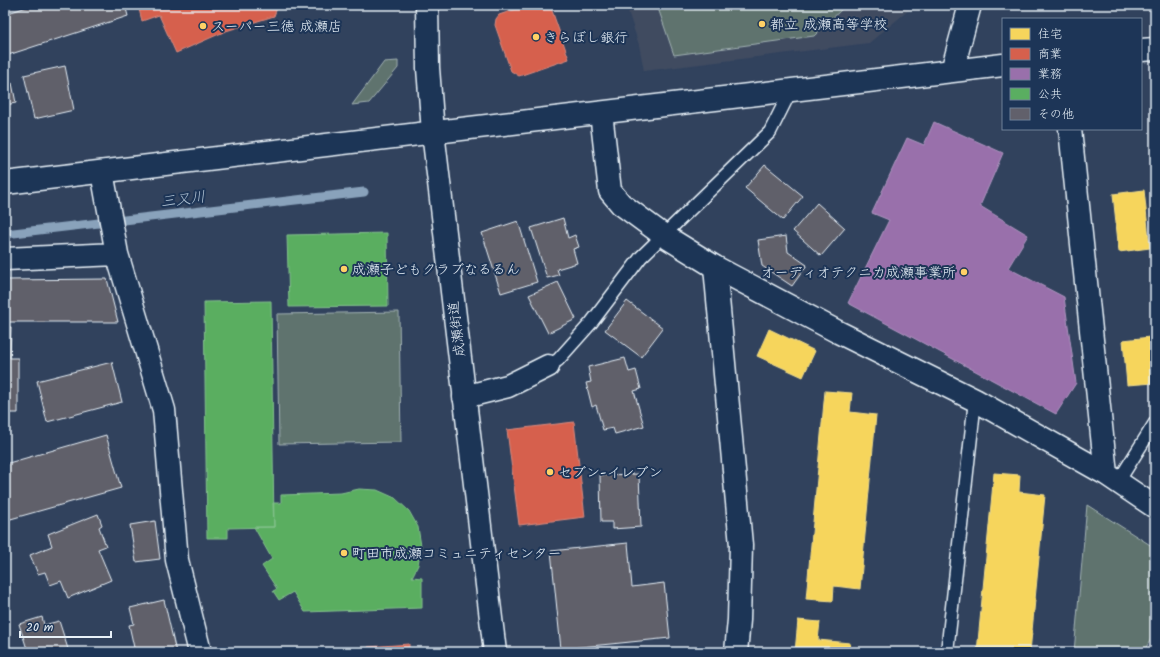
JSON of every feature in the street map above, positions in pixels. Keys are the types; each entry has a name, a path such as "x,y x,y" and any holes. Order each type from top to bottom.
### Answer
{"street":[{"name":"成瀬街道","path":"427,5 428,68 433,132 496,652"},
{"path":"952,71 970,5"},
{"path":"1142,50 1155,49"},
{"path":"5,183 1002,65"},
{"path":"601,112 610,191 621,204 663,235 715,267 838,332 975,400 1112,478 1155,507"},
{"path":"1070,130 1112,478"},
{"path":"102,172 116,248 164,410 177,560 200,652"},
{"path":"5,259 116,248"},
{"path":"715,267 741,545 739,620 736,652"},
{"path":"464,397 508,386 548,366"}],"lane":[{"path":"548,366 558,360 591,324 641,257 770,132 791,90"},
{"path":"947,652 975,400"},
{"path":"1112,478 1155,424"}],"shaded area":[{"name":"都立 成瀬高等学校","path":"626,5 915,5 869,43 644,71 639,45"}],"green space":[{"path":"657,5 851,5 845,6 814,36 674,55"},
{"path":"398,61 398,68 369,103 352,105 384,62"},
{"path":"399,312 401,442 279,444 277,314"},
{"path":"1087,505 1155,548 1155,633 1143,652 1074,652"}],"building: 住宅":[{"path":"1144,190 1150,248 1119,252 1113,194"},
{"path":"769,329 815,351 803,377 757,356"},
{"path":"1150,337 1154,383 1127,385 1123,340"},
{"path":"825,391 852,393 850,412 876,415 860,589 834,586 833,601 806,599"},
{"path":"994,473 1020,475 1019,492 1045,495 1030,652 977,652"},
{"path":"798,620 820,622 818,640 850,643 850,652 795,652"}],"building: 商業":[{"name":"スーパー三徳 成瀬店","path":"138,5 278,5 274,16 226,31 176,53 159,15 142,21"},
{"path":"528,5 550,5 569,59 519,76 511,71 495,25 496,19 499,15"},
{"path":"574,422 585,517 519,525 507,430"},
{"path":"409,644 409,652 369,652 368,647"}],"building: 業務":[{"path":"934,122 1003,153 980,206 1028,235 1008,268 1064,297 1076,383 1056,414 848,303 889,220 872,213 907,138 924,145"}],"building: 公共":[{"path":"387,233 388,306 289,307 287,235"},
{"path":"271,301 274,527 228,528 228,538 207,538 204,302"},
{"name":"町田市成瀬コミュニティセンター","path":"359,489 377,490 395,498 409,511 418,527 421,546 418,565 412,577 422,578 422,608 305,612 293,592 279,600 273,591 277,589 262,566 272,559 254,527 274,527 273,503 281,503 281,495 341,493"}],"building: その他":[{"path":"33,5 125,5 128,16 5,56 5,14"},
{"path":"65,66 74,110 34,119 24,75"},
{"path":"12,83 16,103 5,105 5,85"},
{"path":"765,165 803,196 783,220 745,188"},
{"path":"817,203 845,228 821,256 793,231"},
{"path":"563,218 568,238 575,235 579,247 573,249 577,263 557,269 559,275 547,278 531,228"},
{"path":"518,221 537,282 501,293 482,233"},
{"path":"786,236 788,252 807,265 792,286 762,266 758,240"},
{"path":"107,279 118,322 5,322 5,280"},
{"path":"558,282 576,319 548,333 529,295"},
{"path":"627,301 663,328 641,357 605,330"},
{"path":"5,327 11,327 10,358 18,358 18,413 5,413"},
{"path":"625,358 629,372 636,370 641,389 634,391 644,426 615,434 613,428 603,430 596,405 592,407 586,383 591,382 588,367"},
{"path":"112,362 122,402 47,422 37,381"},
{"path":"106,435 121,488 7,520 5,513 5,464"},
{"path":"639,474 641,527 612,529 612,522 601,522 600,475"},
{"path":"98,514 102,525 99,527 106,546 98,549 111,580 68,598 61,581 50,585 45,572 38,574 30,555 52,546 48,534"},
{"path":"155,521 160,559 136,562 130,525"},
{"path":"628,543 632,587 664,583 670,638 561,649 551,551"},
{"path":"164,600 176,652 135,652 129,625 134,624 130,608"},
{"path":"42,617 44,625 59,621 69,652 28,652 19,624"}],"waterway":[{"name":"三又川","path":"5,234 364,192"}],"place":[{"name":"都立 成瀬高等学校","path":"762,24"},
{"name":"スーパー三徳 成瀬店","path":"203,26"},
{"name":"きらぼし銀行","path":"536,37"},
{"name":"成瀬子どもクラブなるるん","path":"344,269"},
{"name":"オーディオテクニカ成瀬事業所","path":"964,272"},
{"name":"セブン-イレブン","path":"550,472"},
{"name":"町田市成瀬コミュニティセンター","path":"344,553"}]}
